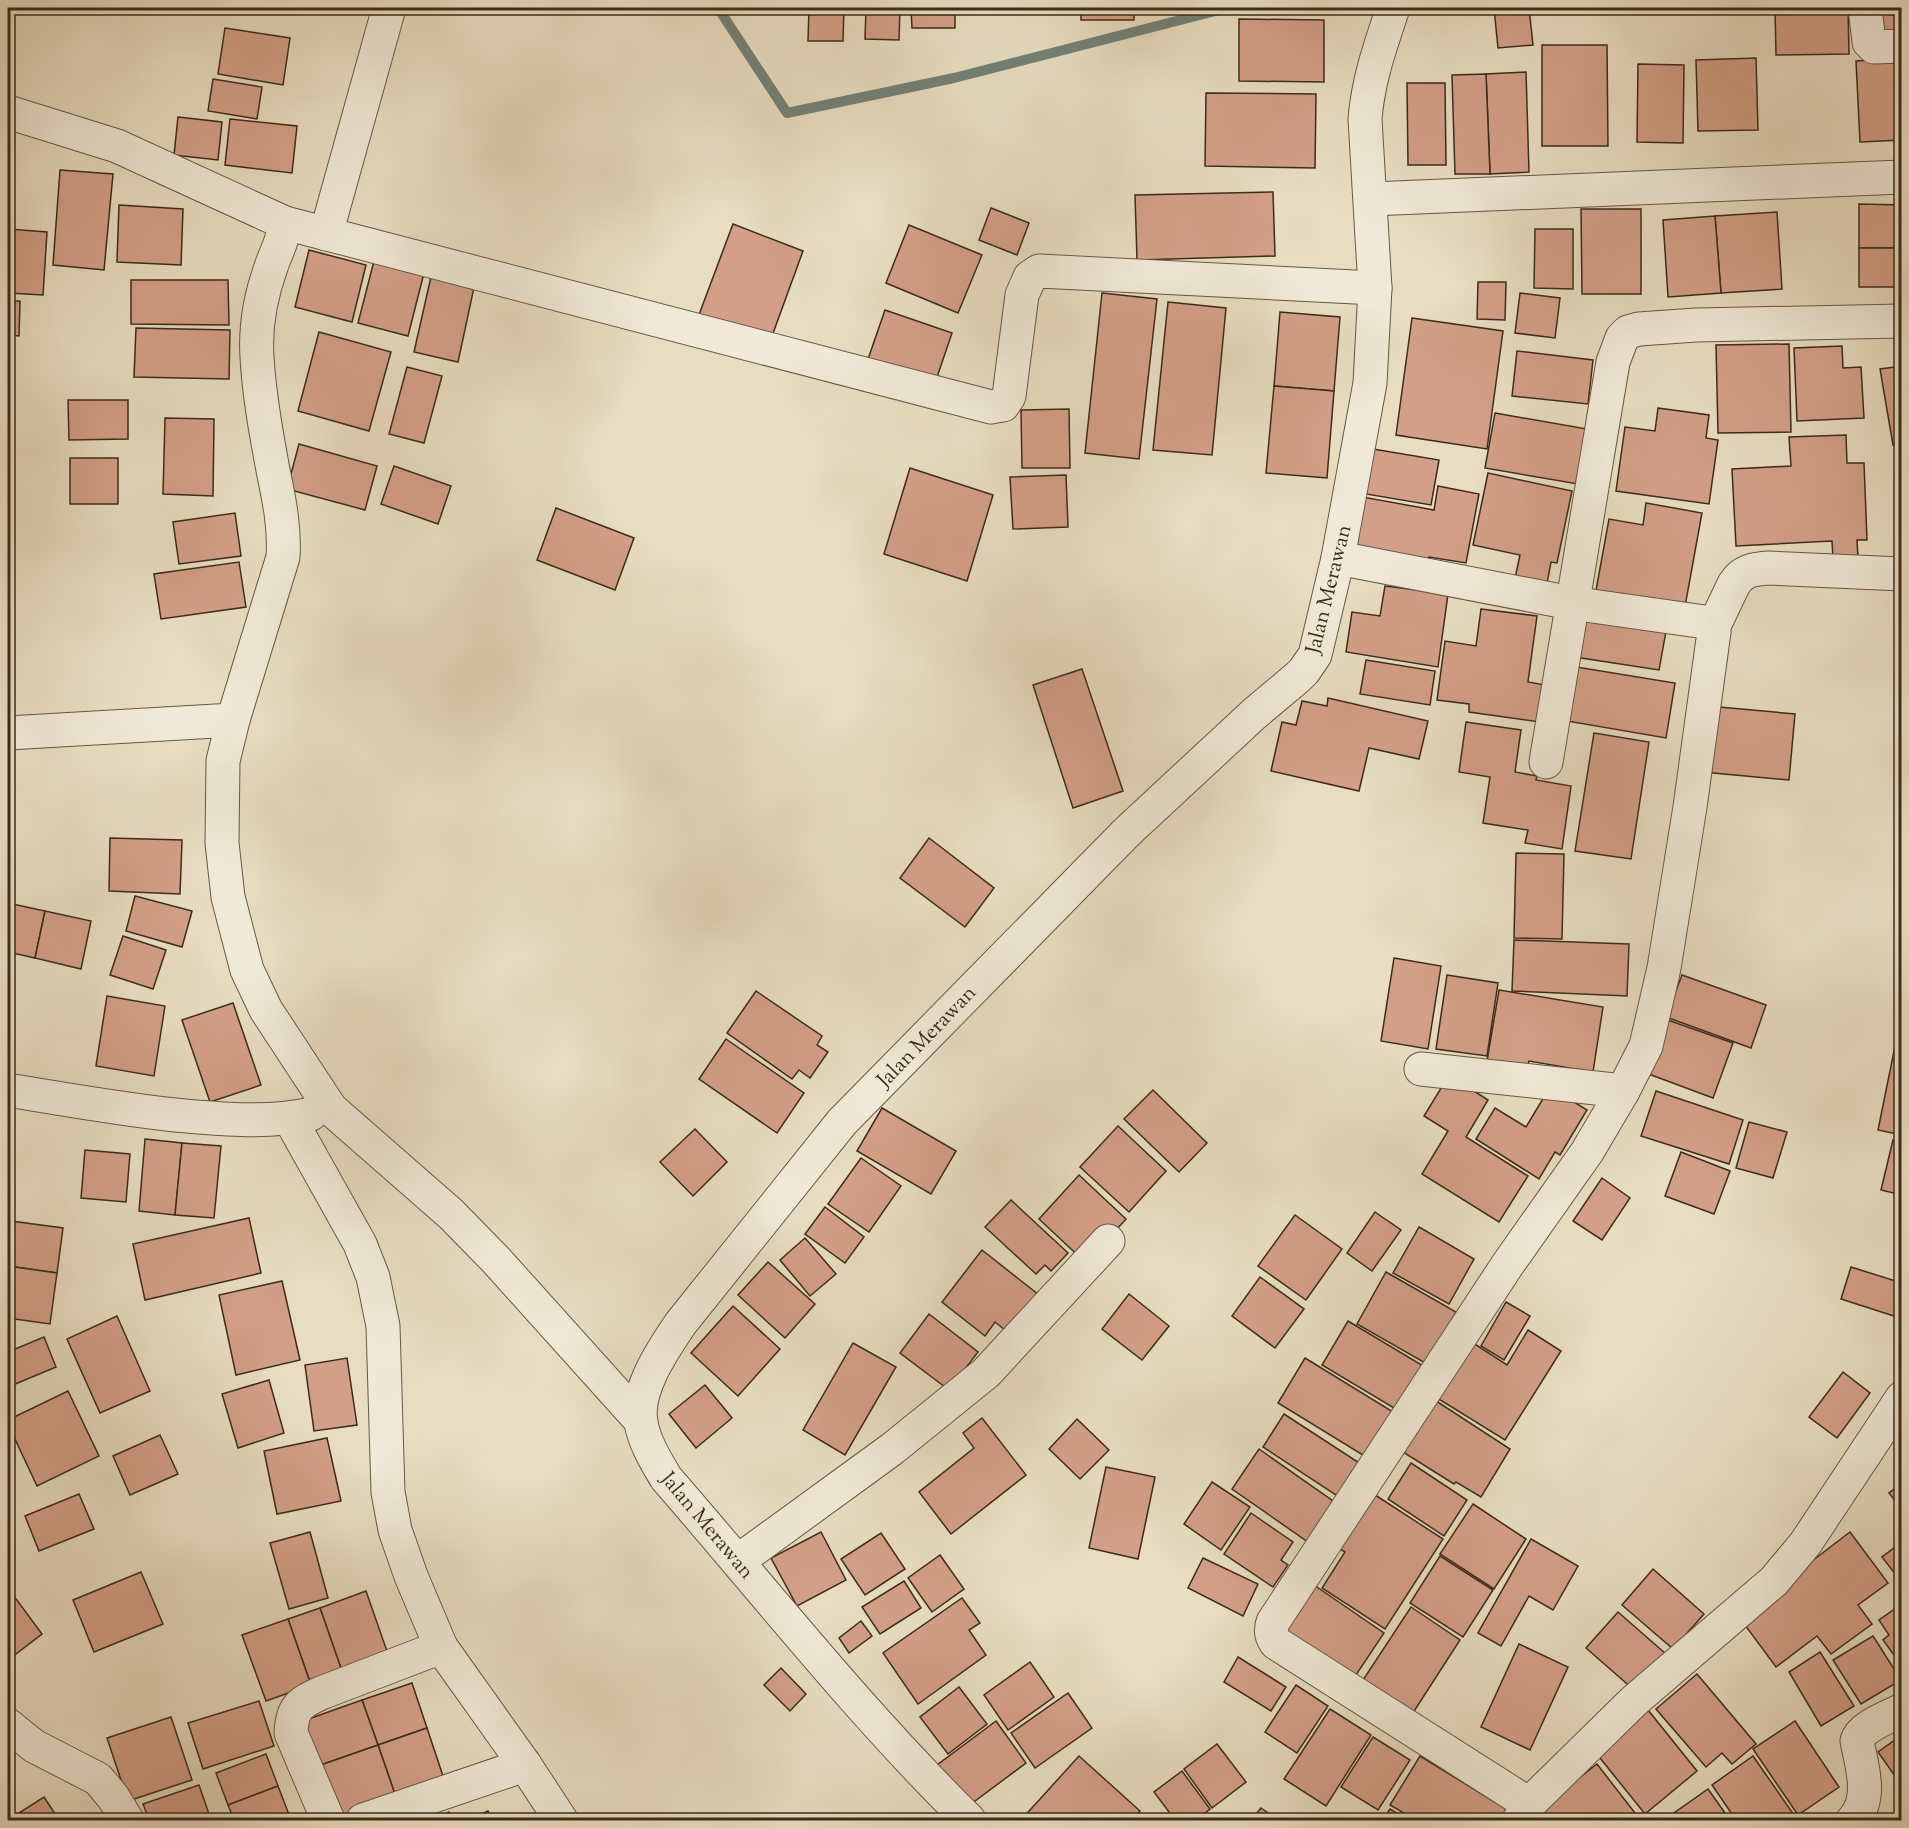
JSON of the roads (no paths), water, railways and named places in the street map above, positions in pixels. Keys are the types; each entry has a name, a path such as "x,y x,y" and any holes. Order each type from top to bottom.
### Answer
{"street":[{"path":"326,234 389,8"},
{"name":"Jalan Merawan","path":"969,1821 843,1685 666,1478 646,1440 640,1420 647,1381 657,1358 681,1323 842,1122 1127,832 1254,714 1304,671 1315,655 1338,558 1370,383 1375,288 1366,142 1367,98 1393,8"},
{"path":"1865,8 1869,42 1880,47 1902,46"},
{"path":"8,112 117,146 285,223 991,407 1003,405 1008,396 1022,295 1030,277 1039,271 1375,288"},
{"path":"1371,200 1902,177"},
{"path":"285,223 284,233 265,284 259,316 257,355 266,429 282,518 283,557 233,720 223,761 222,843 228,897 247,970 266,1010 331,1109 451,1215 496,1260 640,1420"},
{"path":"1546,762 1613,362 1617,347 1628,332 1639,329 1696,325 1902,321"},
{"path":"1338,558 1571,603 1706,622 1710,623 1713,628 1715,638 1660,986 1646,1046 1587,1152 1508,1264 1279,1612 1271,1628 1276,1643 1524,1812 1634,1701 1774,1581 1805,1544 1902,1398"},
{"path":"1713,628 1738,577 1749,571 1768,568 1902,574"},
{"path":"8,733 233,720"},
{"path":"1421,1069 1623,1091"},
{"path":"8,1090 129,1110 220,1119 290,1119 331,1109"},
{"path":"290,1119 360,1244 373,1277 383,1326 388,1492 395,1530 411,1576 441,1647 525,1765 561,1821"},
{"path":"738,1561 892,1449 986,1373 1108,1241"},
{"path":"328,1821 291,1733 291,1721 297,1707 303,1701 321,1693 441,1647"},
{"path":"1853,1821 1860,1813 1865,1791 1858,1736 1866,1729 1902,1710"},
{"path":"8,1725 34,1746 98,1779 113,1797 127,1821"},
{"path":"363,1821 525,1765"}],"waterway":[{"path":"718,8 787,113 954,78 1227,8"}]}
